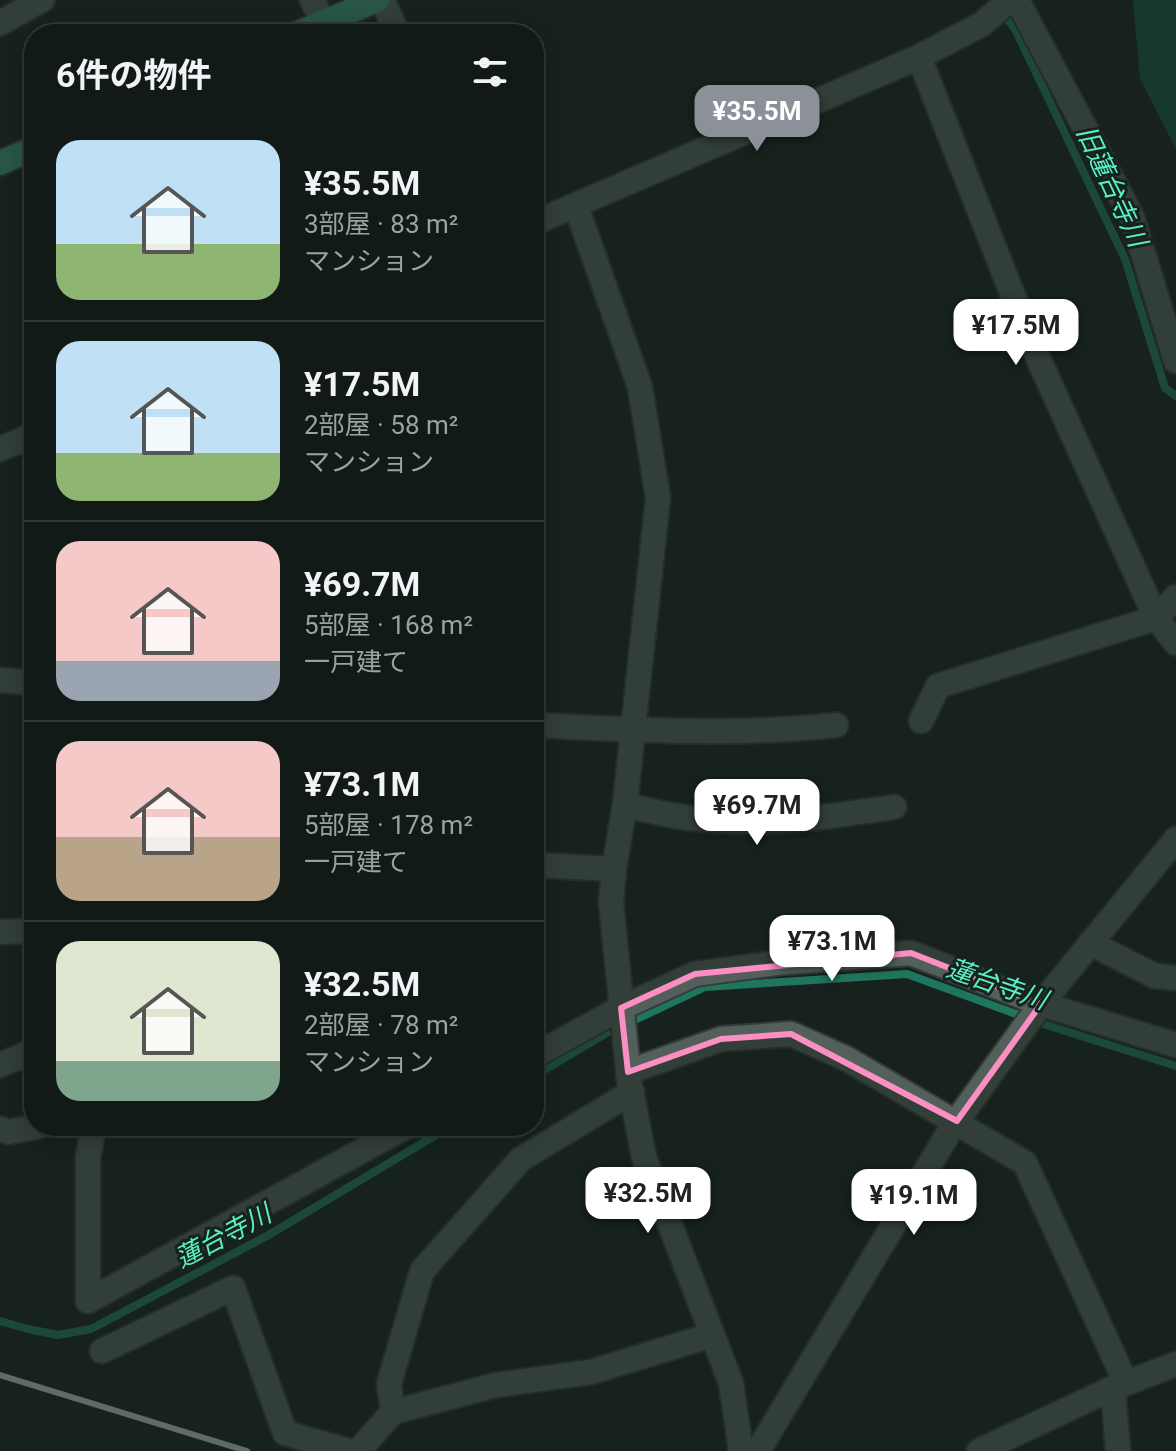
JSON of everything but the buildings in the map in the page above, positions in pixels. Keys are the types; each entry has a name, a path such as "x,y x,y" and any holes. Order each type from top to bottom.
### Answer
{"main road":[{"path":"318,24 380,0"},
{"path":"0,163 24,152"}],"street":[{"path":"0,23 42,0"},
{"path":"312,0 323,22"},
{"path":"380,0 393,24"},
{"path":"544,219 919,57 982,24 1010,0"},
{"path":"1017,0 1132,217 1176,361"},
{"path":"919,57 1034,349 1156,618 1176,643"},
{"path":"576,206 640,387 658,498 625,804 611,902 630,1082 644,1157 731,1383 741,1451"},
{"path":"0,449 24,439"},
{"path":"921,721 938,686 1156,618 1176,597"},
{"path":"0,680 24,682"},
{"path":"544,725 791,730 836,725"},
{"path":"625,804 652,813 703,821 745,823 809,820 894,807"},
{"path":"758,1451 957,1121 1041,1004 1176,839"},
{"path":"544,866 614,869"},
{"path":"0,932 24,931"},
{"path":"1090,943 1155,976 1176,978"},
{"path":"544,1050 621,1008 695,974 784,962 911,953 1041,1004 1176,1045"},
{"path":"393,1412 389,1384 422,1271 521,1159 630,1082 721,1039 791,1034 847,1059 1025,1163 1120,1385 1118,1451"},
{"path":"0,1065 24,1055"},
{"path":"0,1129 9,1132 24,1129"},
{"path":"92,1136 88,1157 88,1301 389,1136"},
{"path":"102,1351 233,1288 285,1433 349,1451"},
{"path":"358,1451 393,1412 496,1385 591,1372 712,1335"},
{"path":"979,1451 1120,1385 1176,1364"}],"highlighted area":[{"path":"911,953 1041,1004 957,1121 791,1034 721,1039 628,1072 621,1008 695,974"}],"green space":[{"path":"1133,0 1176,0 1176,149 1140,79"}],"waterway":[{"name":"旧蓮台寺川","path":"1000,10 1015,29 1125,259 1165,388 1176,396"},
{"name":"蓮台寺川","path":"544,1070 605,1034 705,987 907,974 1046,1025 1176,1066"},
{"name":"蓮台寺川","path":"0,1321 58,1335 91,1329 267,1236 434,1136"}],"railway":[{"path":"0,1375 247,1451"}]}
